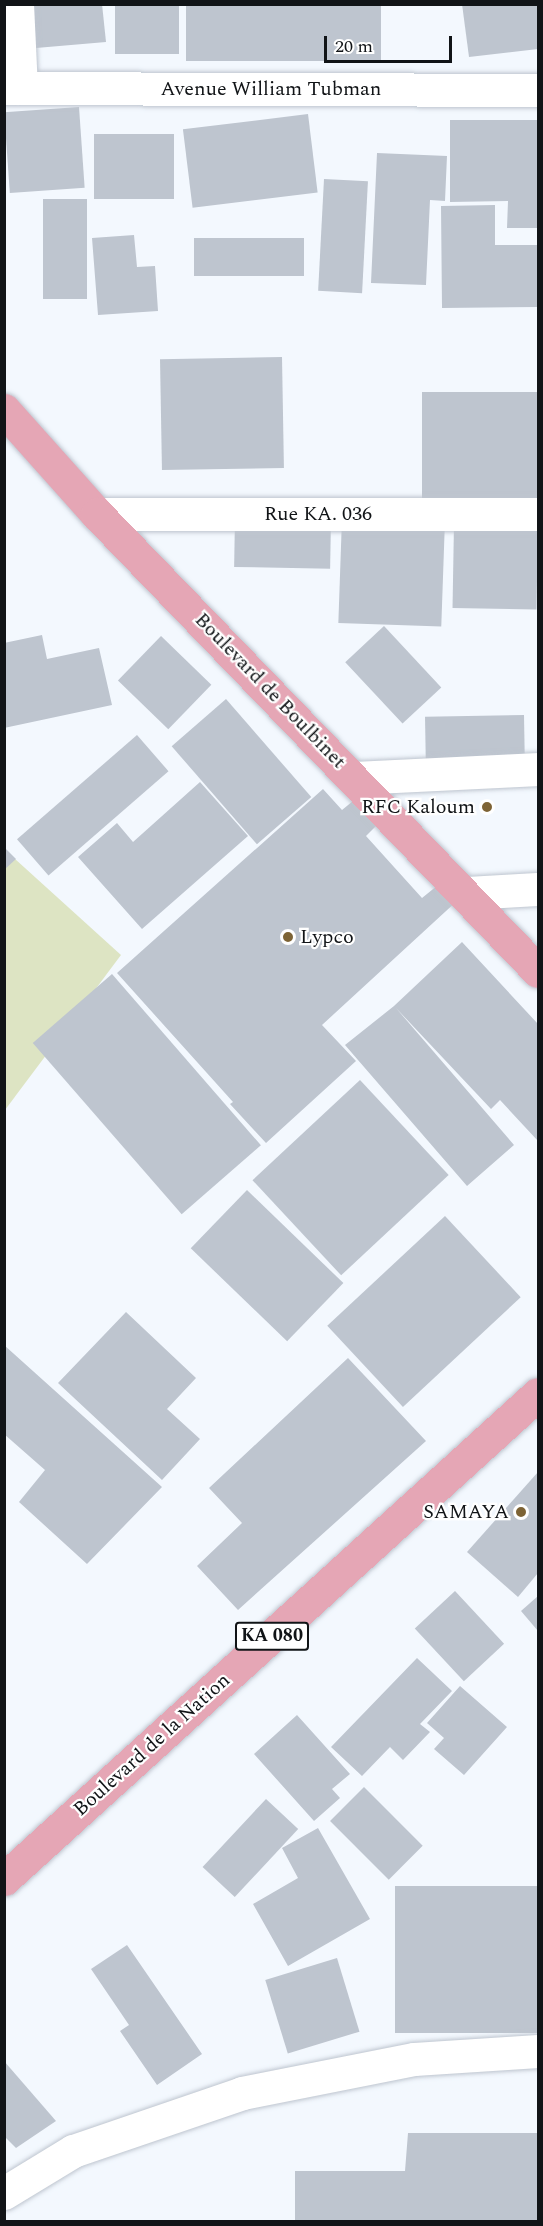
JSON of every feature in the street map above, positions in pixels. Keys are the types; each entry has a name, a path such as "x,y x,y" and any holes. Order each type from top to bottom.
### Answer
{"main road":[{"name":"Boulevard de Boulbinet","path":"4,410 97,514 466,893 538,971"},
{"name":"Boulevard de la Nation","path":"4,1879 538,1394"}],"street":[{"path":"13,88 17,4"},
{"name":"Avenue William Tubman","path":"13,88 538,90"},
{"name":"Rue KA. 036","path":"97,514 538,514"},
{"path":"355,778 538,769"},
{"path":"466,893 538,889"},
{"path":"4,2193 73,2151 242,2093 414,2059 538,2051"}],"green space":[{"path":"4,849 121,955 5,1110 4,1110"}],"building":[{"path":"32,4 102,4 106,42 36,48"},
{"path":"115,4 179,4 179,54 115,54"},
{"path":"186,4 381,4 381,61 186,61"},
{"path":"462,4 538,4 538,49 469,57"},
{"path":"79,107 85,188 10,193 4,112"},
{"path":"308,114 318,192 193,208 183,129"},
{"path":"450,120 538,120 538,228 507,228 508,201 450,202"},
{"path":"94,134 174,134 174,199 94,199"},
{"path":"377,153 447,156 445,201 430,200 426,285 371,283"},
{"path":"324,179 368,181 362,293 318,291"},
{"path":"43,199 87,199 87,299 43,299"},
{"path":"495,205 495,245 538,245 538,307 442,308 441,206"},
{"path":"134,235 137,267 155,266 158,311 98,315 92,238"},
{"path":"194,238 304,238 304,276 194,276"},
{"path":"282,357 284,468 162,470 160,359"},
{"path":"422,392 538,392 538,510 422,510"},
{"path":"235,517 331,519 330,569 234,567"},
{"path":"342,518 445,522 441,627 338,623"},
{"path":"454,523 538,524 537,609 453,608"},
{"path":"384,626 441,687 403,724 345,662"},
{"path":"42,635 47,659 99,648 112,705 4,728 4,643"},
{"path":"161,636 211,685 168,729 118,681"},
{"path":"226,699 311,797 257,844 172,746"},
{"path":"524,715 525,765 426,767 425,717"},
{"path":"137,735 168,771 48,876 17,839"},
{"path":"200,782 248,836 142,929 78,857 117,823 133,842"},
{"name":"Lypco","path":"323,789 342,810 364,792 387,815 366,836 422,898 443,881 458,900 322,1025 356,1061 266,1143 230,1104 233,1102 117,973"},
{"path":"4,847 16,859 4,870"},
{"path":"462,942 538,1024 538,1141 500,1100 491,1109 396,1008 514,1145 467,1186 345,1045 394,1006"},
{"path":"112,974 261,1145 182,1214 33,1043"},
{"path":"360,1080 449,1175 341,1275 252,1180"},
{"path":"247,1190 343,1283 287,1341 191,1248"},
{"path":"445,1216 521,1297 403,1407 327,1326"},
{"path":"126,1312 196,1378 167,1409 200,1439 162,1480 58,1383"},
{"path":"4,1345 162,1487 87,1564 19,1502 45,1470 4,1434"},
{"path":"348,1358 426,1441 238,1610 197,1566 242,1523 209,1488"},
{"name":"SAMAYA","path":"538,1472 538,1573 518,1597 467,1552"},
{"path":"455,1591 504,1644 464,1681 415,1629"},
{"path":"538,1596 538,1631 521,1611"},
{"path":"417,1658 452,1691 420,1724 430,1732 403,1760 390,1747 362,1776 331,1747"},
{"path":"460,1686 507,1727 464,1775 434,1749 444,1738 427,1723"},
{"path":"297,1715 350,1774 332,1789 340,1798 314,1821 254,1754"},
{"path":"364,1787 423,1846 389,1880 330,1821"},
{"path":"266,1799 298,1829 235,1897 203,1867"},
{"path":"318,1828 370,1919 288,1966 253,1904 298,1878 282,1848"},
{"path":"395,1886 538,1886 538,2033 395,2033"},
{"path":"127,1945 202,2054 157,2085 120,2031 129,2025 91,1969"},
{"path":"337,1958 360,2032 288,2054 265,1980"},
{"path":"4,2061 56,2121 16,2148 4,2136"},
{"path":"408,2133 538,2133 538,2222 295,2222 295,2171 405,2171"}],"place":[{"name":"RFC Kaloum","path":"487,807"},
{"name":"Lypco","path":"288,937"},
{"name":"SAMAYA","path":"521,1512"}]}
